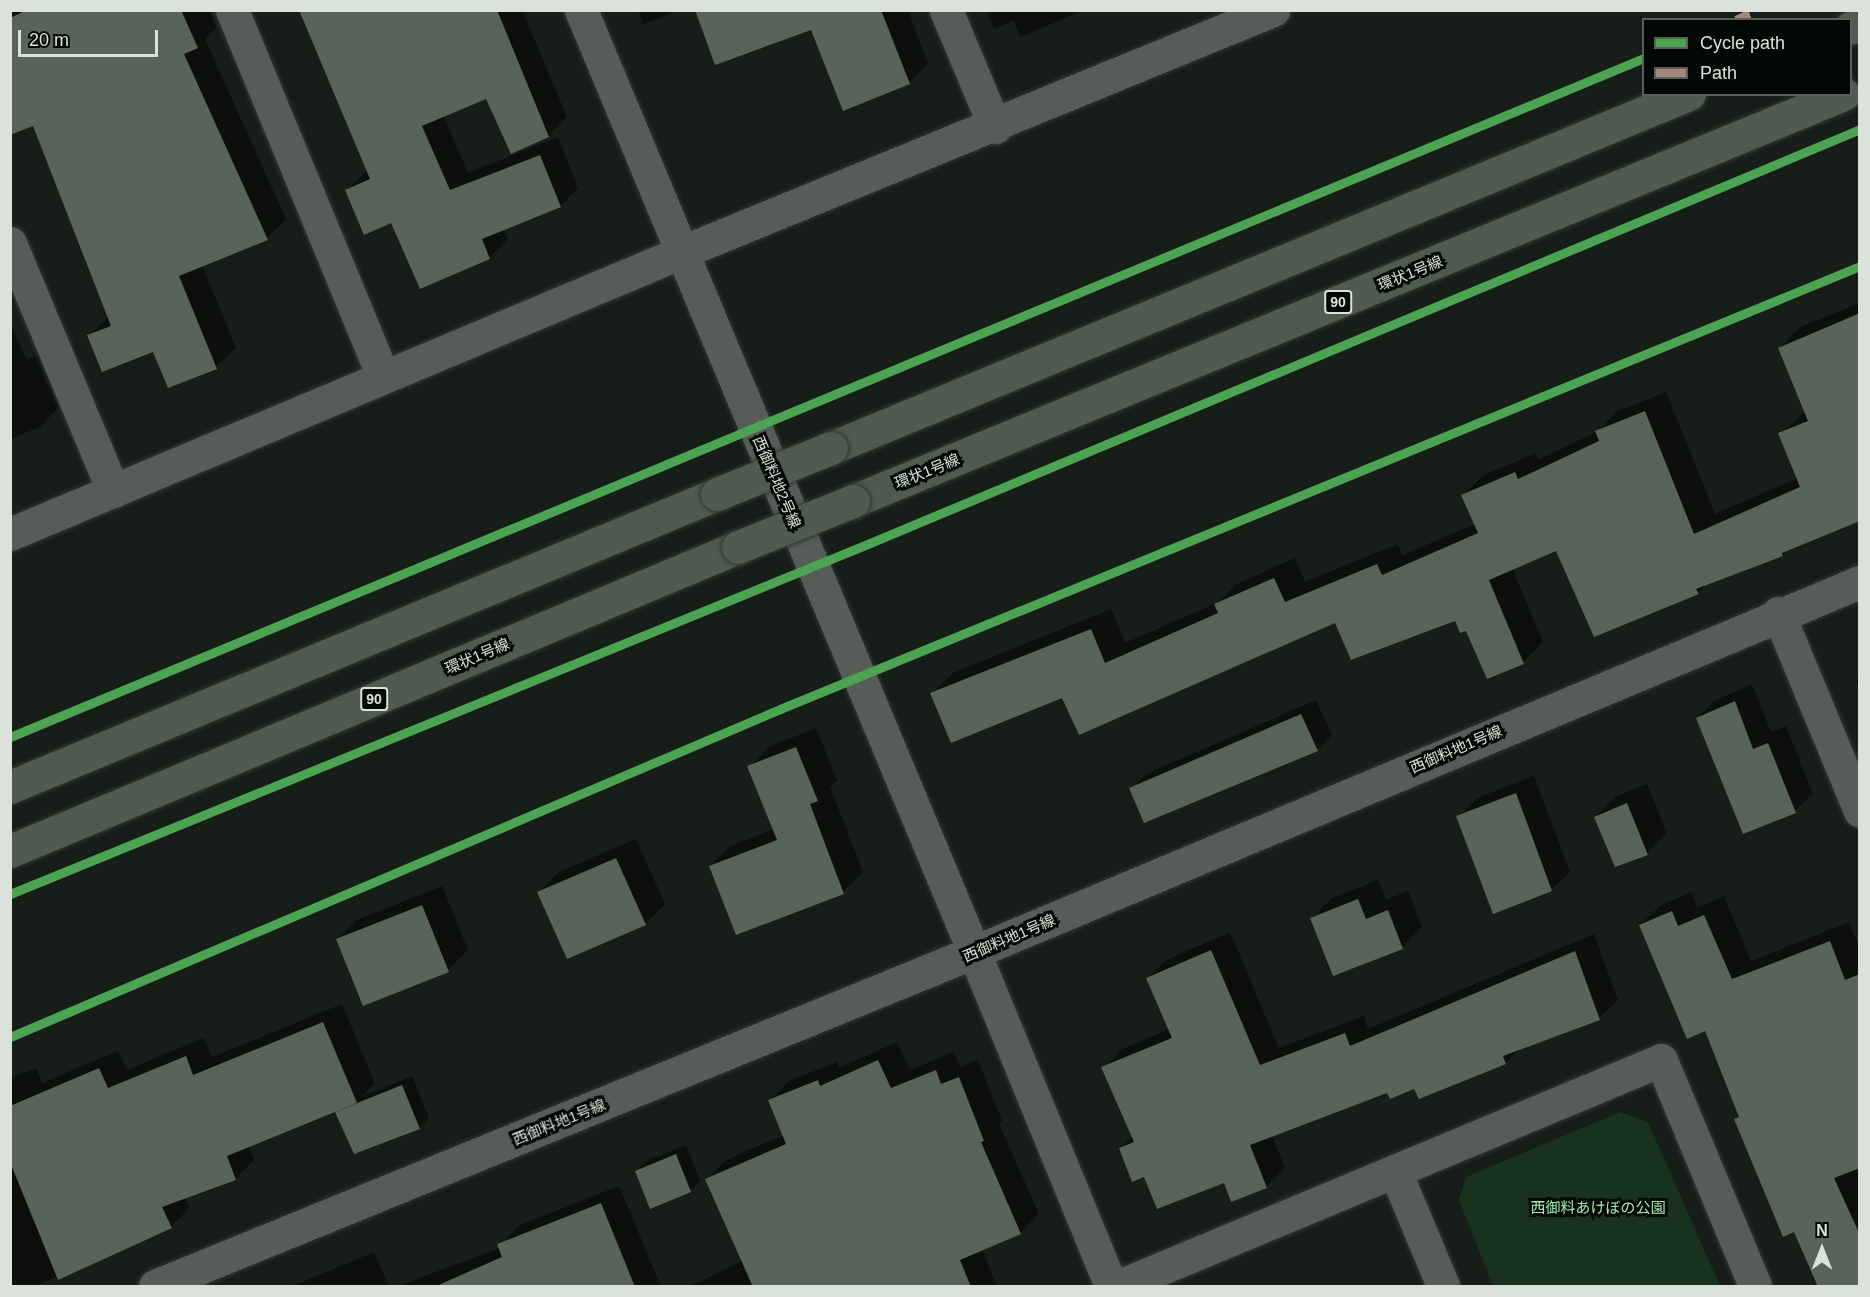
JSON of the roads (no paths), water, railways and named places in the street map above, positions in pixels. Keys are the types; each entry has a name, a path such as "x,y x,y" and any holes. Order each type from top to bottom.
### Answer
{"main road":[{"path":"10,787 1684,96"},
{"name":"環状1号線","path":"10,850 738,547 1839,97"}],"street":[{"path":"232,10 383,376"},
{"name":"西御料地2号線","path":"581,10 974,952 1111,1287"},
{"path":"946,10 995,127"},
{"path":"10,534 682,252 995,127 1274,10"},
{"path":"1852,21 1860,39"},
{"path":"10,243 113,490"},
{"name":"西御料地1号線","path":"155,1287 974,952 1778,613 1860,582"},
{"path":"1778,613 1860,811"},
{"path":"1119,1287 1661,1060 1755,1287"},
{"path":"1395,1171 1443,1287"}],"park label":[{"name":"西御料あけぼの公園","path":"1598,1208"}]}
